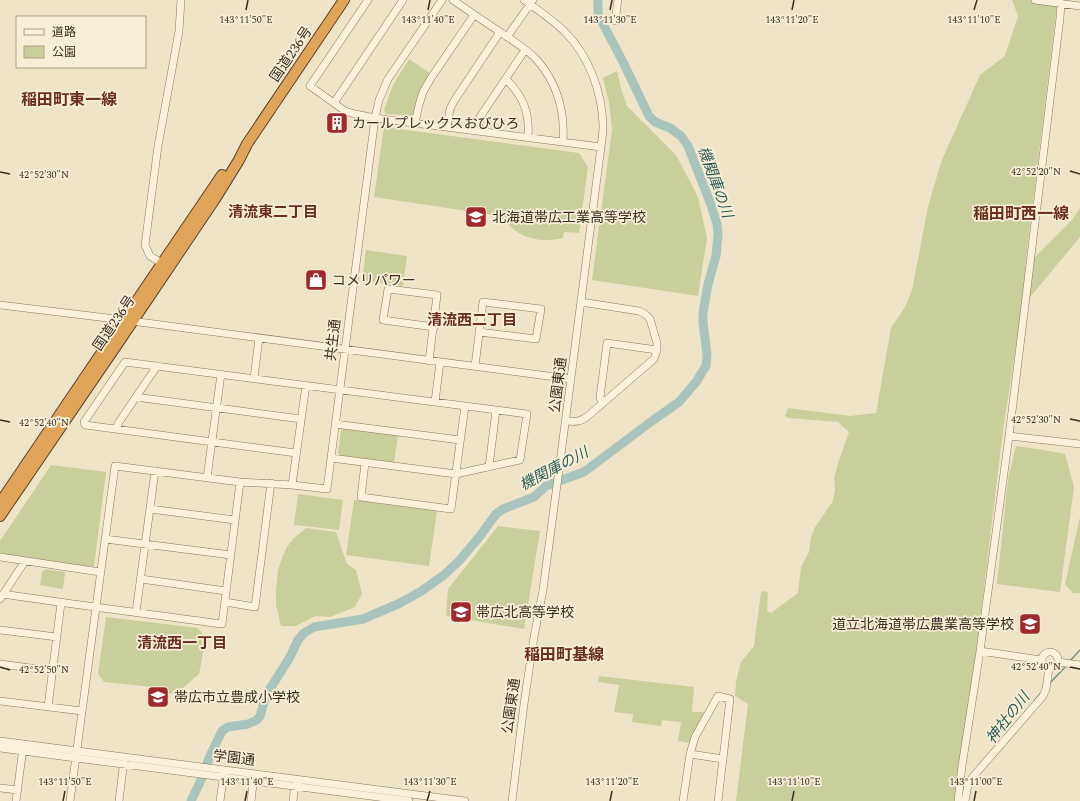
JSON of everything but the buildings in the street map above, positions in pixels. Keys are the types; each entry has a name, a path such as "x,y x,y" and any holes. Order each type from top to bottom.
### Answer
{"highway":[{"name":"国道236号","path":"0,516 165,265 235,167 247,144 344,0"},
{"name":"国道236号","path":"0,503 128,321"}],"street":[{"path":"165,265 150,256 145,245 158,146 179,31 181,0"},
{"path":"368,0 310,86 345,110 355,114 375,118 602,147"},
{"path":"334,103 403,0"},
{"name":"共生通","path":"105,539 115,466 240,482 270,483 327,489 375,118 379,100 388,79 442,0"},
{"path":"453,0 500,32 537,60 558,95 564,128 563,142"},
{"path":"615,21 618,0"},
{"path":"1035,0 1080,6"},
{"path":"507,37 529,1"},
{"name":"公園東通","path":"512,801 524,704 543,590 566,421 602,147 603,126 601,105 598,94 588,64 580,50 553,21 529,1"},
{"path":"958,801 1009,436 1061,3"},
{"path":"416,123 423,92 474,15"},
{"path":"447,127 450,109 454,101 500,32"},
{"path":"478,131 480,117 525,50"},
{"path":"506,79 514,87 524,104 528,118 528,137"},
{"path":"429,361 434,327 437,295 388,289 384,320 434,327"},
{"path":"475,366 479,332 483,302 541,309 536,339 479,332"},
{"path":"566,421 576,422 583,420 654,359 657,350 657,343 650,319 645,314 639,311 581,302"},
{"path":"0,305 571,379"},
{"path":"254,378 259,338"},
{"path":"602,404 600,397 607,343 657,350"},
{"path":"296,453 86,425 84,422 125,362 527,414 520,460 489,467 456,474 331,458"},
{"path":"435,402 440,362"},
{"path":"116,429 119,422 157,366"},
{"path":"207,478 220,374"},
{"path":"292,485 306,385"},
{"path":"137,396 301,419"},
{"path":"365,462 361,497 451,508 464,406"},
{"path":"489,467 496,410"},
{"path":"335,424 460,440"},
{"path":"1009,436 1080,444"},
{"path":"136,612 155,471"},
{"path":"25,561 2,596 222,624 240,482"},
{"path":"225,602 255,606 270,483"},
{"path":"150,508 235,520"},
{"path":"70,801 105,539 231,555"},
{"path":"0,557 100,572"},
{"path":"141,579 226,590"},
{"path":"48,707 61,603"},
{"path":"0,630 57,637"},
{"path":"980,651 1041,660 1043,664 1049,668"},
{"path":"1041,660 1043,654 1051,651 1054,652 1058,656 1058,662 1054,667 1049,668"},
{"path":"1058,662 1080,665"},
{"path":"0,664 53,671"},
{"path":"965,801 968,785 971,779 1043,696 1046,689 1049,668"},
{"path":"682,801 690,754 695,738 718,696 730,699 718,801"},
{"path":"0,701 82,711"},
{"name":"学園通","path":"0,741 23,747 124,764 254,777 409,801"},
{"path":"16,801 23,747"},
{"name":"学園通","path":"0,748 23,747"},
{"path":"690,754 723,759"},
{"name":"学園通","path":"76,755 125,756 195,770"},
{"path":"119,801 125,756"},
{"path":"220,801 224,774"},
{"path":"251,801 254,777"},
{"path":"292,801 295,783"},
{"path":"0,788 18,790"},
{"name":"学園通","path":"360,794 464,801"}],"green space":[{"path":"1012,0 1035,0 1057,6 1025,267 1072,220 1080,208 1080,237 1022,307 1003,431 977,646 956,801 736,801 748,704 735,696 736,681 741,662 754,646 761,592 765,591 768,593 767,611 771,613 798,593 801,567 809,552 811,537 815,527 833,501 835,489 834,478 849,432 838,422 789,418 785,416 788,408 850,416 876,413 891,328 905,307 912,290 928,207 941,162 980,75 1005,56 1018,16"},
{"path":"409,59 430,73 419,92 414,114 411,116 386,114 384,110 393,85"},
{"path":"617,71 627,106 676,155 698,197 707,238 698,296 592,280 612,130 609,102 603,78"},
{"path":"384,127 579,153 588,167 579,233 564,232 563,238 537,240 514,230 501,216 374,197"},
{"path":"366,250 407,256 403,286 362,281"},
{"path":"344,428 398,435 394,463 341,456 338,453 341,430"},
{"path":"1016,446 1065,454 1074,487 1060,592 997,584 1008,479"},
{"path":"51,465 106,472 94,567 0,555 0,541"},
{"path":"298,494 343,500 339,530 294,525"},
{"path":"354,500 437,511 429,566 346,555"},
{"path":"1080,517 1080,593 1073,593 1065,584"},
{"path":"498,526 540,531 524,629 446,616 448,589"},
{"path":"306,528 336,532 347,564 356,570 362,594 355,607 330,617 315,616 296,626 281,626 276,605 278,570 287,547 294,538"},
{"path":"45,569 65,572 63,589 40,585 42,571"},
{"path":"106,617 198,628 206,638 199,674 176,694 164,693 161,688 104,682 98,674"},
{"path":"599,676 694,687 692,712 704,712 689,743 678,741 681,722 662,720 661,726 632,722 633,714 614,712 619,685 598,682"}],"waterway":[{"name":"機関庫の川","path":"598,0 598,15"},
{"name":"機関庫の川","path":"191,801 222,731 228,727 248,724 257,720 260,716 268,692 290,657 298,640 304,633 314,627 363,619 398,604 420,592 444,575 459,561 496,514 503,509 534,497 546,486 584,472 679,402 696,382 706,366 707,354 703,313 708,284 716,256 718,234 717,224 688,146 681,136 670,128 655,122 649,116 603,24"},
{"name":"神社の川","path":"1070,661 1080,650"},
{"name":"神社の川","path":"1050,683 1067,665"},
{"name":"神社の川","path":"1034,701 1041,693"}],"place":[{"name":"カールプレックスおびひろ","path":"337,123"},
{"name":"北海道帯広工業高等学校","path":"476,217"},
{"name":"コメリパワー","path":"316,280"},
{"name":"帯広北高等学校","path":"461,612"},
{"name":"道立北海道帯広農業高等学校","path":"1030,624"},
{"name":"帯広市立豊成小学校","path":"158,697"}],"district":[{"name":"稲田町東一線","path":"69,100"},
{"name":"清流東二丁目","path":"273,212"},
{"name":"稲田町西一線","path":"1021,214"},
{"name":"清流西二丁目","path":"472,320"},
{"name":"清流西一丁目","path":"182,643"},
{"name":"稲田町基線","path":"564,655"}]}
